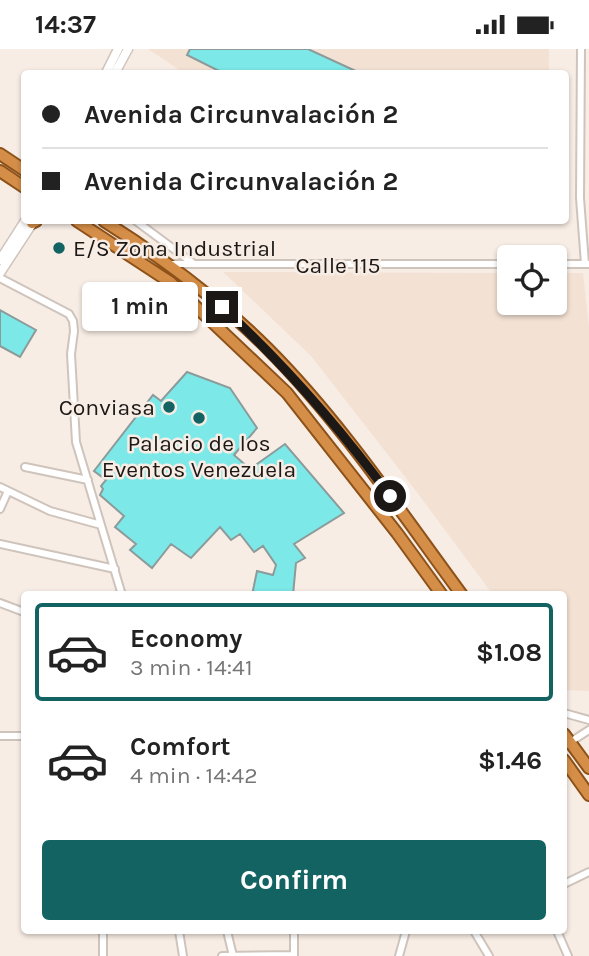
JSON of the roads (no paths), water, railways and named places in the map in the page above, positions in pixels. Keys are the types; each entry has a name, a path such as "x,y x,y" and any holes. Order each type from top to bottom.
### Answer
{"highway":[{"path":"0,154 21,167"},
{"path":"0,171 21,185"},
{"path":"82,224 170,282 287,393 439,591"},
{"path":"108,224 167,264 222,307 268,348 356,452 459,591"},
{"path":"567,743 589,768"},
{"path":"567,764 589,795"}],"street":[{"path":"108,70 118,49"},
{"path":"117,70 128,49"},
{"path":"567,264 587,264 580,198 581,49"},
{"path":"580,198 589,196"},
{"path":"0,260 30,224"},
{"path":"30,224 0,276 69,314 73,321 71,354 76,442 121,591"},
{"path":"140,224 195,265"},
{"name":"Calle 115","path":"167,264 497,264"},
{"path":"25,467 88,480"},
{"path":"0,487 50,511 101,525"},
{"path":"0,509 8,491"},
{"path":"0,544 115,569"},
{"path":"0,603 21,611"},
{"path":"567,714 589,720"},
{"path":"567,740 589,730"},
{"path":"0,736 21,736"},
{"path":"567,883 589,872"},
{"path":"103,934 103,956"},
{"path":"179,934 183,956"},
{"path":"228,934 233,956"},
{"path":"222,956 294,956 294,934"},
{"path":"399,956 405,934"},
{"path":"476,934 489,956"},
{"path":"558,934 568,956"}],"place":[{"name":"E/S Zona Industrial","path":"59,248"},
{"name":"Conviasa","path":"169,407"},
{"name":"Palacio de los Eventos Venezuela","path":"199,418"}]}
